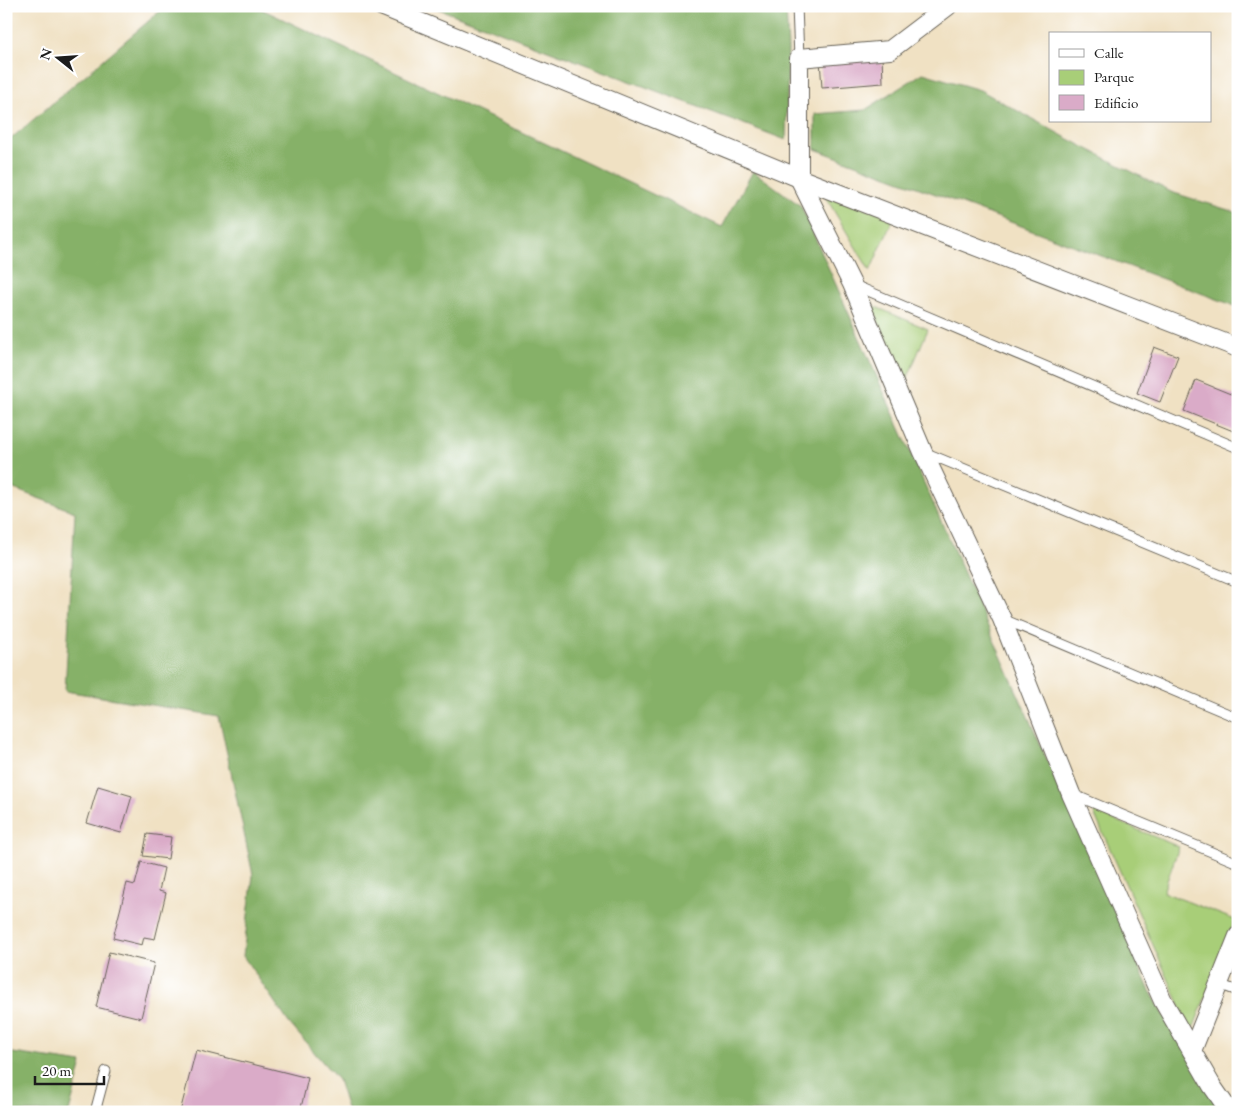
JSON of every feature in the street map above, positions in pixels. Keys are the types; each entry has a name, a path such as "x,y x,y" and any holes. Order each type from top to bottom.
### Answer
{"street":[{"path":"381,6 799,178 1238,348"},
{"path":"948,6 890,50 799,58 799,178 852,284 923,452 1002,619 1072,794 1163,1001 1212,1086 1230,1112"},
{"path":"1192,1051 1238,936"}],"lane":[{"path":"798,6 799,58"},
{"path":"852,284 1238,448"},
{"path":"923,452 1238,582"},
{"path":"1002,619 1238,718"},
{"path":"1072,794 1238,863"},
{"path":"1218,984 1238,991"},
{"path":"95,1112 106,1071"}],"green space":[{"path":"166,6 255,6 722,227 753,171 801,206 1149,989 1222,1112 348,1112 338,1080 289,1023 243,956 253,875 219,716 65,691 75,512 6,486 6,143"},
{"path":"431,6 786,6 788,49 786,140"},
{"path":"923,73 980,90 1171,192 1238,213 1238,307 815,149 815,114 865,110"},
{"path":"825,196 894,217 870,271"},
{"path":"871,305 928,329 905,384"},
{"path":"1093,811 1179,847 1163,892 1235,920 1192,1032"},
{"path":"6,1052 82,1063 69,1112 6,1112"}],"building":[{"path":"882,56 883,83 822,88 820,60"},
{"path":"1154,347 1178,356 1160,402 1137,393"},
{"path":"1196,380 1238,397 1238,433 1184,411"},
{"path":"98,786 132,796 121,833 87,823"},
{"path":"147,834 171,837 168,859 143,856"},
{"path":"141,862 164,868 159,891 166,893 155,939 144,937 142,945 113,938 127,883 135,885"},
{"path":"109,952 154,963 141,1018 96,1007"},
{"path":"196,1050 308,1078 300,1112 180,1112"}]}
